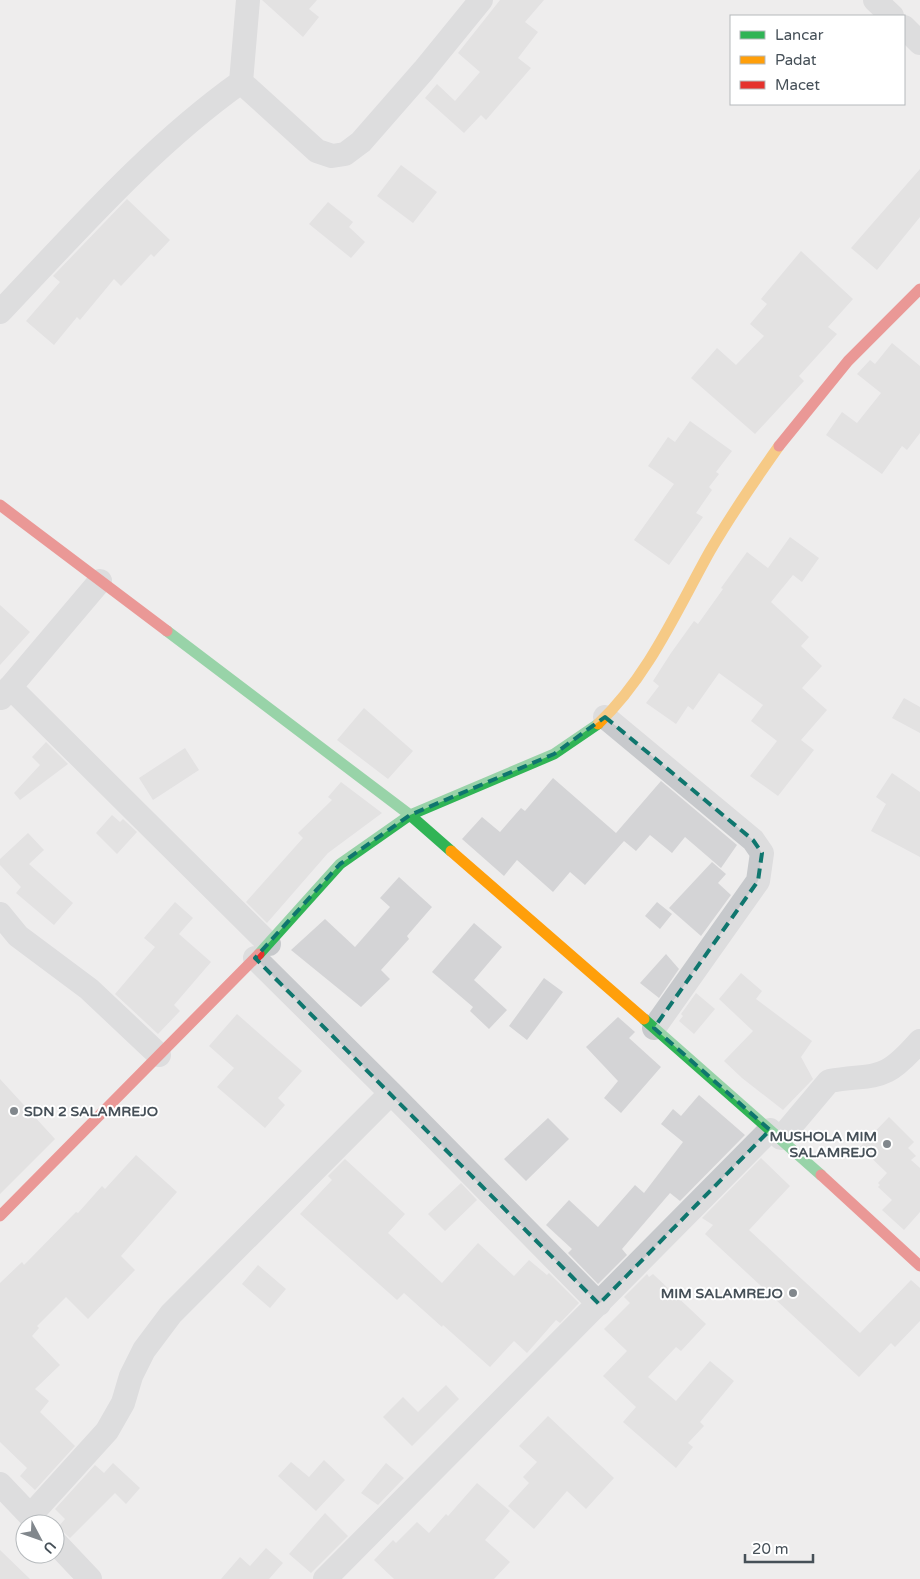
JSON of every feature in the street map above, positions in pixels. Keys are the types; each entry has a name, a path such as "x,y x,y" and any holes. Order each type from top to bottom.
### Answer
{"street":[{"path":"0,312 152,157 218,99 241,82 248,0"},
{"path":"241,82 317,150 332,156 345,154 361,142 424,70 481,0"},
{"path":"875,0 891,15"},
{"path":"905,28 920,43"},
{"path":"0,1216 262,951 340,864 410,815 554,754 575,741 605,717 648,661 702,563 744,496 817,396 920,289"},
{"path":"0,505 410,815 776,1134 920,1266"},
{"path":"100,581 5,693 262,951 391,1093 598,1304"},
{"path":"605,717 753,840 762,853 758,881 654,1028"},
{"path":"0,914 18,936 89,989 159,1055"},
{"path":"325,1579 598,1304 829,1081 878,1076 889,1072 920,1041"},
{"path":"39,1514 107,1431 123,1403 132,1376 144,1350 171,1314 391,1093"},
{"path":"0,1484 28,1514"},
{"path":"65,1553 90,1579"}],"highlighted area":[{"path":"605,717 753,840 762,853 758,881 654,1028 770,1130 599,1304 255,958 340,864 410,815 554,754"}],"building":[{"path":"262,0 317,0 309,9 319,17 303,37"},
{"path":"500,0 544,0 525,22 538,32 518,58 531,68 486,120 481,115 464,133 425,98 437,84 455,101 480,72 458,53"},
{"path":"401,165 437,192 413,223 377,196"},
{"path":"920,169 920,217 877,270 851,248"},
{"path":"127,199 170,240 154,257 151,254 121,286 114,279 80,320 77,317 54,345 26,321 60,282 53,276"},
{"path":"328,202 353,222 349,227 365,242 351,258 309,224"},
{"path":"801,251 853,299 828,327 837,334 799,376 804,381 755,434 691,378 717,348 736,365 764,336 750,324 767,304 761,299"},
{"path":"892,343 920,366 920,433 907,450 902,446 882,474 826,435 842,412 857,423 881,393 857,374 870,360 875,364"},
{"path":"690,421 732,451 716,472 719,474 709,487 712,490 696,513 703,517 669,565 634,540 674,484 648,466 668,437 675,442"},
{"path":"790,537 819,558 802,582 793,575 771,602 809,637 801,646 822,666 802,688 827,710 801,740 814,750 778,796 750,776 777,741 751,721 763,705 719,673 693,710 688,706 676,724 646,703 659,686 653,681 671,653 694,621 698,624 747,552 768,568"},
{"path":"0,605 30,632 0,665"},
{"path":"904,698 920,707 920,733 892,718"},
{"path":"364,708 413,751 388,779 337,740"},
{"path":"46,742 68,764 20,800 14,793 40,765 32,757"},
{"path":"185,748 199,770 153,800 139,778"},
{"path":"892,773 920,792 920,857 871,831 886,804 876,797"},
{"path":"553,778 616,833 661,781 737,845 721,868 685,837 672,853 650,835 636,851 624,841 585,885 570,872 553,892 517,860 504,876 462,839 482,817 500,832 521,808 525,811"},
{"path":"341,782 382,813 328,853 267,923 246,902 303,838 298,833 332,800 328,797"},
{"path":"112,815 120,822 123,819 137,832 117,854 96,833"},
{"path":"28,833 44,850 29,864 73,903 54,925 16,893 21,887 0,865 0,859"},
{"path":"712,862 726,874 718,883 731,895 701,936 669,908"},
{"path":"399,877 432,907 407,936 409,939 381,970 390,979 361,1007 291,950 325,919 355,947 390,907 380,898"},
{"path":"175,902 193,918 179,934 211,962 174,1005 180,1011 158,1034 115,994 155,947 144,938"},
{"path":"657,902 672,914 660,929 645,916"},
{"path":"474,923 502,947 474,980 507,1010 489,1029 470,1011 473,1007 432,972"},
{"path":"666,954 679,969 659,998 640,983"},
{"path":"741,973 762,991 756,999 812,1041 801,1057 813,1079 783,1110 742,1078 724,1061 753,1031 719,999"},
{"path":"544,978 563,992 527,1040 509,1026"},
{"path":"696,993 715,1009 694,1034 679,1021 683,1016 681,1014"},
{"path":"237,1014 302,1071 278,1098 285,1105 265,1128 217,1087 234,1068 209,1046"},
{"path":"618,1017 635,1032 629,1038 661,1067 621,1113 604,1098 618,1081 586,1047"},
{"name":"SDN 2 SALAMREJO","path":"0,1079 55,1139 0,1194"},
{"path":"699,1095 745,1135 680,1201 670,1193 622,1249 627,1255 598,1284 568,1253 572,1249 546,1225 569,1200 598,1227 635,1185 644,1193 683,1142 661,1124 673,1109 681,1116"},
{"path":"889,1117 914,1142 908,1148 916,1156 911,1160 920,1168 920,1212 904,1230 882,1210 892,1200 878,1187 880,1185 878,1183 887,1173 860,1147"},
{"path":"548,1118 569,1139 526,1181 504,1159"},
{"path":"136,1155 177,1192 121,1256 135,1270 88,1319 66,1297 37,1326 39,1328 32,1336 60,1365 35,1389 49,1401 40,1412 75,1446 35,1490 20,1476 27,1468 0,1442 0,1283 22,1262 24,1265 76,1212 78,1213 102,1186 105,1189"},
{"path":"761,1158 790,1186 749,1230 860,1333 911,1280 920,1288 920,1321 895,1347 891,1343 859,1377 705,1234 713,1225 702,1218"},
{"path":"345,1159 405,1214 388,1233 442,1283 478,1243 514,1276 529,1260 547,1275 549,1273 579,1303 560,1323 556,1320 527,1353 514,1341 490,1367 404,1293 397,1300 300,1214 332,1180 328,1176"},
{"path":"461,1183 477,1200 445,1231 428,1214"},
{"path":"258,1265 286,1289 270,1308 242,1284"},
{"path":"647,1274 649,1277 653,1274 706,1324 681,1351 676,1347 648,1377 676,1401 710,1361 734,1381 700,1422 704,1426 688,1443 693,1447 676,1468 623,1422 636,1407 603,1376 627,1351 604,1329 630,1303 624,1297"},
{"path":"446,1385 459,1399 412,1446 383,1417 403,1397 418,1412"},
{"path":"548,1416 614,1478 586,1509 567,1491 534,1529 508,1506 529,1483 523,1477 537,1462 519,1446"},
{"path":"324,1460 345,1480 316,1511 278,1476 291,1462 309,1477"},
{"path":"113,1463 140,1488 126,1504 115,1493 70,1538 65,1533 65,1514 60,1514 55,1509 95,1465 104,1473"},
{"path":"386,1463 404,1478 378,1505 361,1493"},
{"path":"477,1483 510,1511 485,1540 510,1562 494,1579 394,1579 374,1560 393,1540 396,1543 417,1522 429,1533 446,1514 448,1516"},
{"path":"325,1513 348,1536 311,1573 289,1554"},
{"path":"266,1548 283,1563 269,1579 221,1579 240,1557 250,1566"},
{"path":"0,1550 30,1579 0,1579"}],"traffic: fast":[{"path":"167,631 410,815 451,851"},
{"path":"259,954 340,864 410,815 554,754 598,724"},
{"path":"644,1019 821,1175"}],"traffic: slow":[{"path":"598,724 616,705 647,664 710,551 743,498 779,446"},
{"path":"451,851 644,1019"}],"traffic: jam":[{"path":"779,446 848,361 920,289"},
{"path":"0,505 167,631"},
{"path":"0,1216 259,954"},
{"path":"821,1175 920,1266"}],"place":[{"name":"SDN 2 SALAMREJO","path":"14,1111"},
{"name":"MUSHOLA MIM SALAMREJO","path":"887,1144"},
{"name":"MIM SALAMREJO","path":"793,1293"}]}
